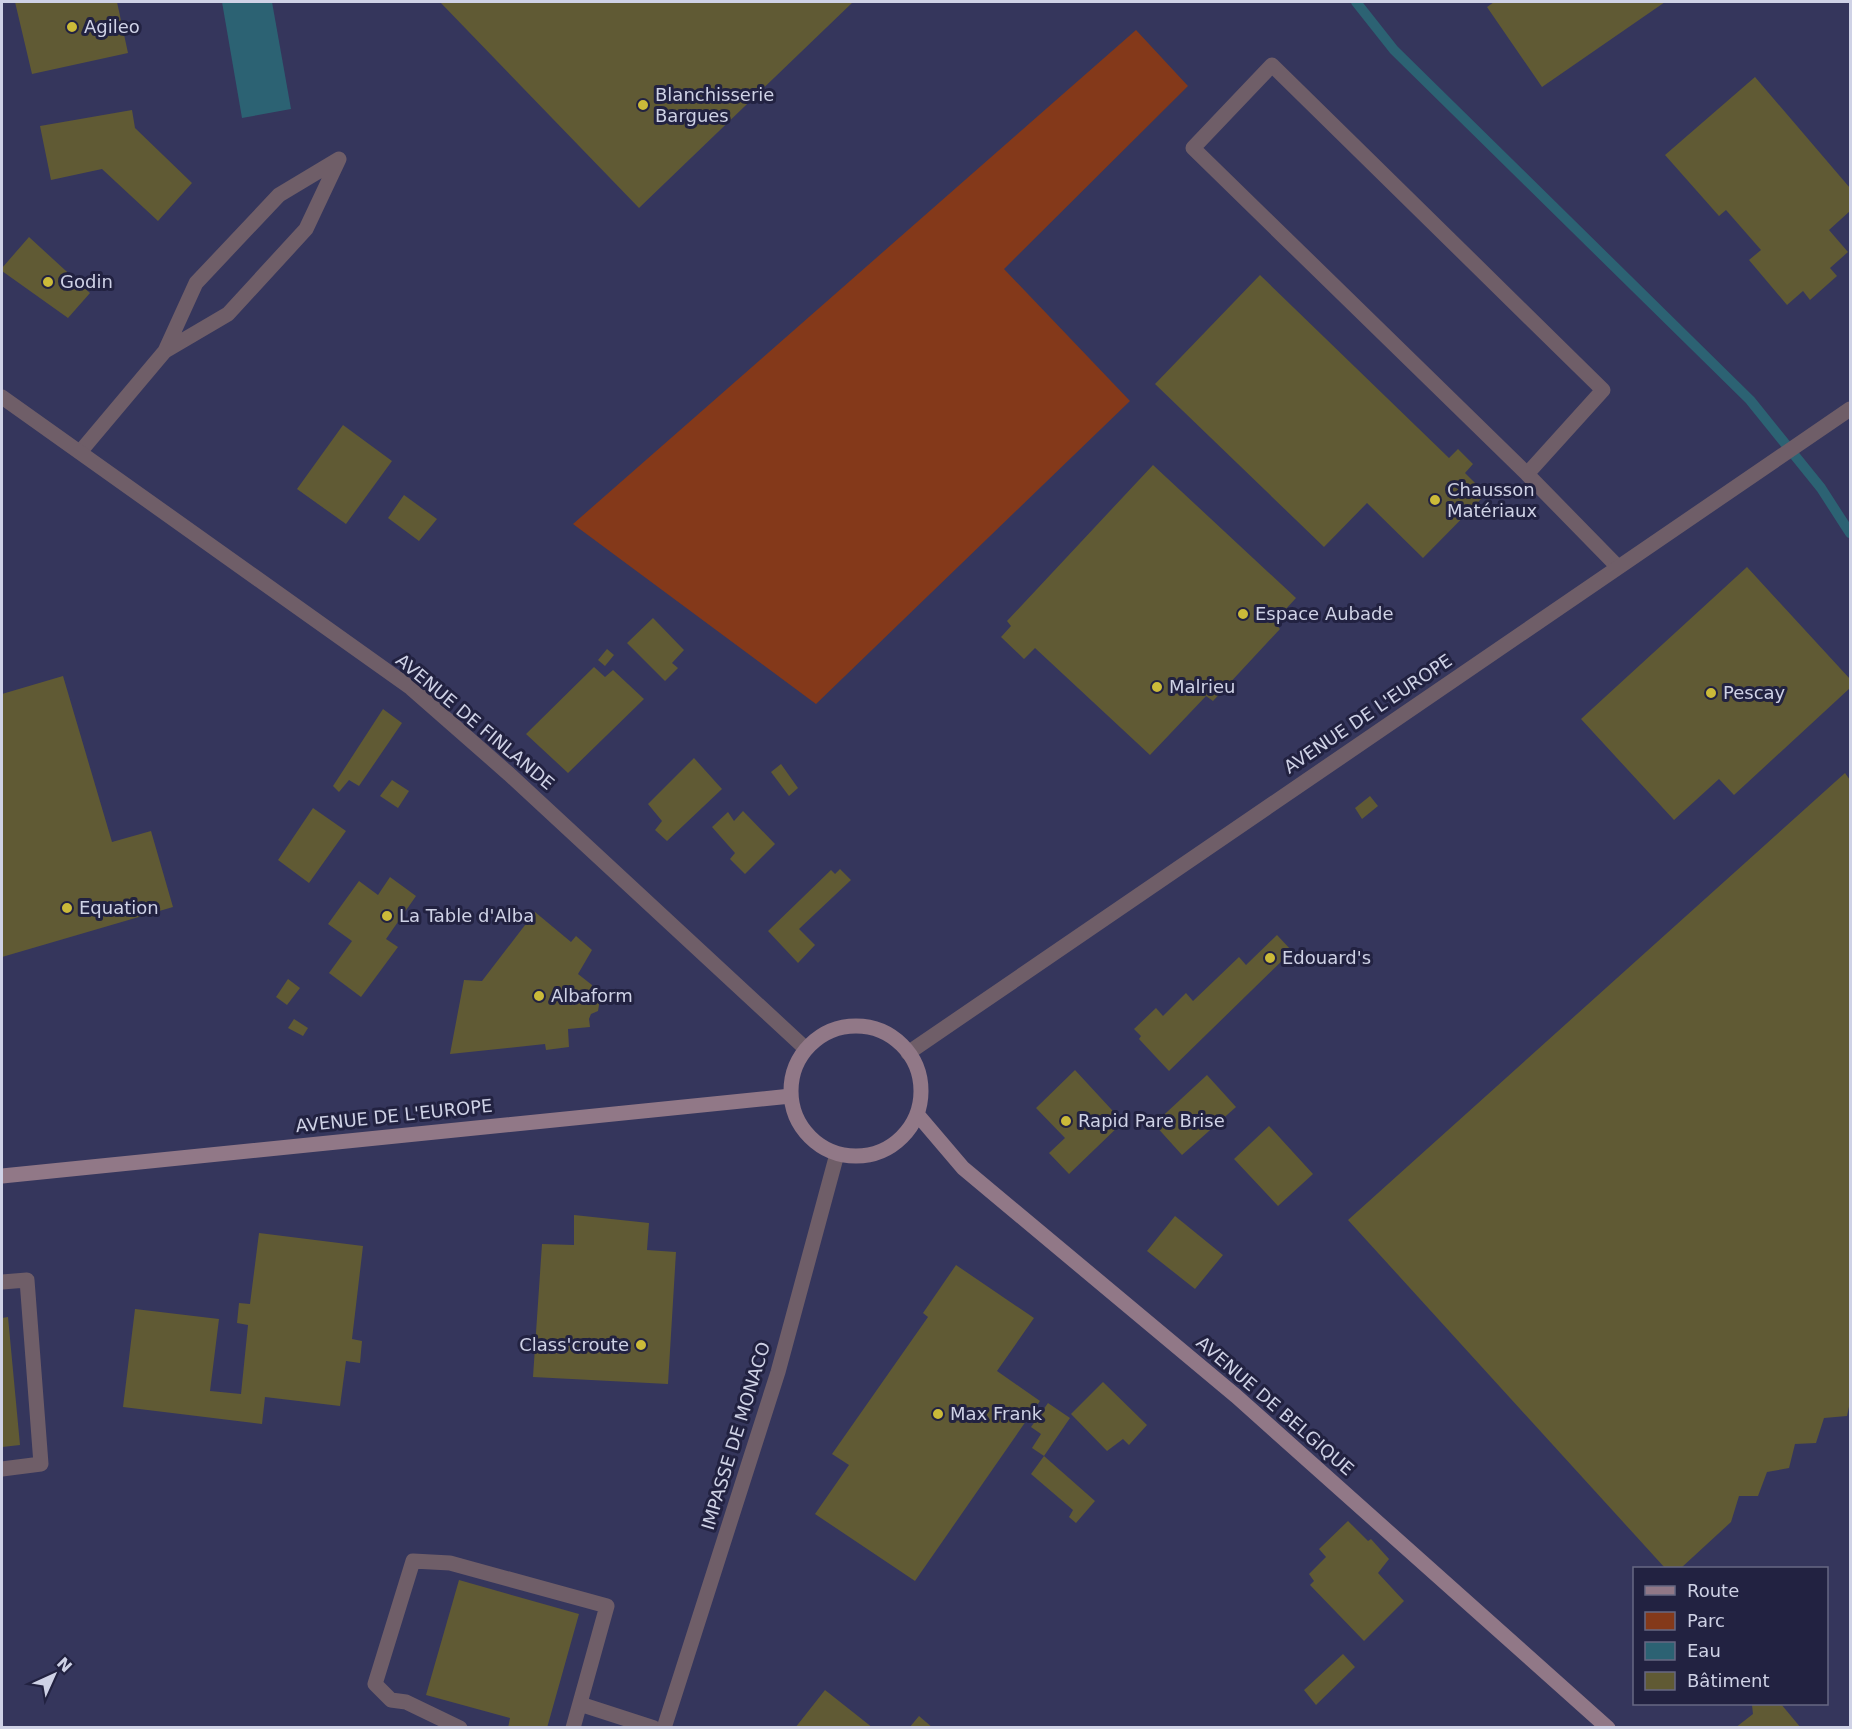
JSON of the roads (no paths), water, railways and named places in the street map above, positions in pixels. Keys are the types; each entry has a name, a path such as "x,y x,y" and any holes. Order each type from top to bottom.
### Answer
{"street":[{"path":"1527,474 1603,390 1272,66 1193,148 1527,474 1618,567"},
{"path":"80,452 165,351 196,284 279,195 339,159 306,229 228,314 165,351"},
{"name":"AVENUE DE FINLANDE","path":"2,397 411,688 509,774 806,1049"},
{"name":"AVENUE DE L'EUROPE","path":"908,1053 1851,409"},
{"path":"858,1026 877,1030 894,1039 908,1053 916,1067 920,1082 920,1098 917,1113 908,1131 893,1144 876,1153 857,1156 837,1154 819,1145 805,1132 795,1115 791,1096 792,1079 797,1063 806,1049 820,1036 838,1028 858,1026"},
{"name":"AVENUE DE L'EUROPE","path":"2,1176 791,1096"},
{"name":"AVENUE DE BELGIQUE","path":"917,1113 963,1168 1236,1396 1608,1728"},
{"name":"IMPASSE DE MONACO","path":"664,1728 778,1372 837,1154"},
{"path":"2,1282 27,1280 41,1464 2,1469"},
{"path":"460,1728 405,1702 391,1700 375,1684 413,1561 450,1563 607,1606 573,1728"},
{"path":"580,1704 654,1728"}],"water":[{"path":"222,2 272,2 291,109 242,118"}],"waterway":[{"path":"1356,2 1394,50 1750,400 1821,488 1850,533"}],"place":[{"name":"Agileo","path":"72,27"},
{"name":"Blanchisserie Bargues","path":"643,105"},
{"name":"Godin","path":"48,282"},
{"name":"Chausson Matériaux","path":"1435,500"},
{"name":"Espace Aubade","path":"1243,614"},
{"name":"Malrieu","path":"1157,687"},
{"name":"Pescay","path":"1711,693"},
{"name":"Equation","path":"67,908"},
{"name":"La Table d'Alba","path":"387,916"},
{"name":"Edouard's","path":"1270,958"},
{"name":"Albaform","path":"539,996"},
{"name":"Rapid Pare Brise","path":"1066,1121"},
{"name":"Class'croute","path":"641,1345"},
{"name":"Max Frank","path":"938,1414"}]}
